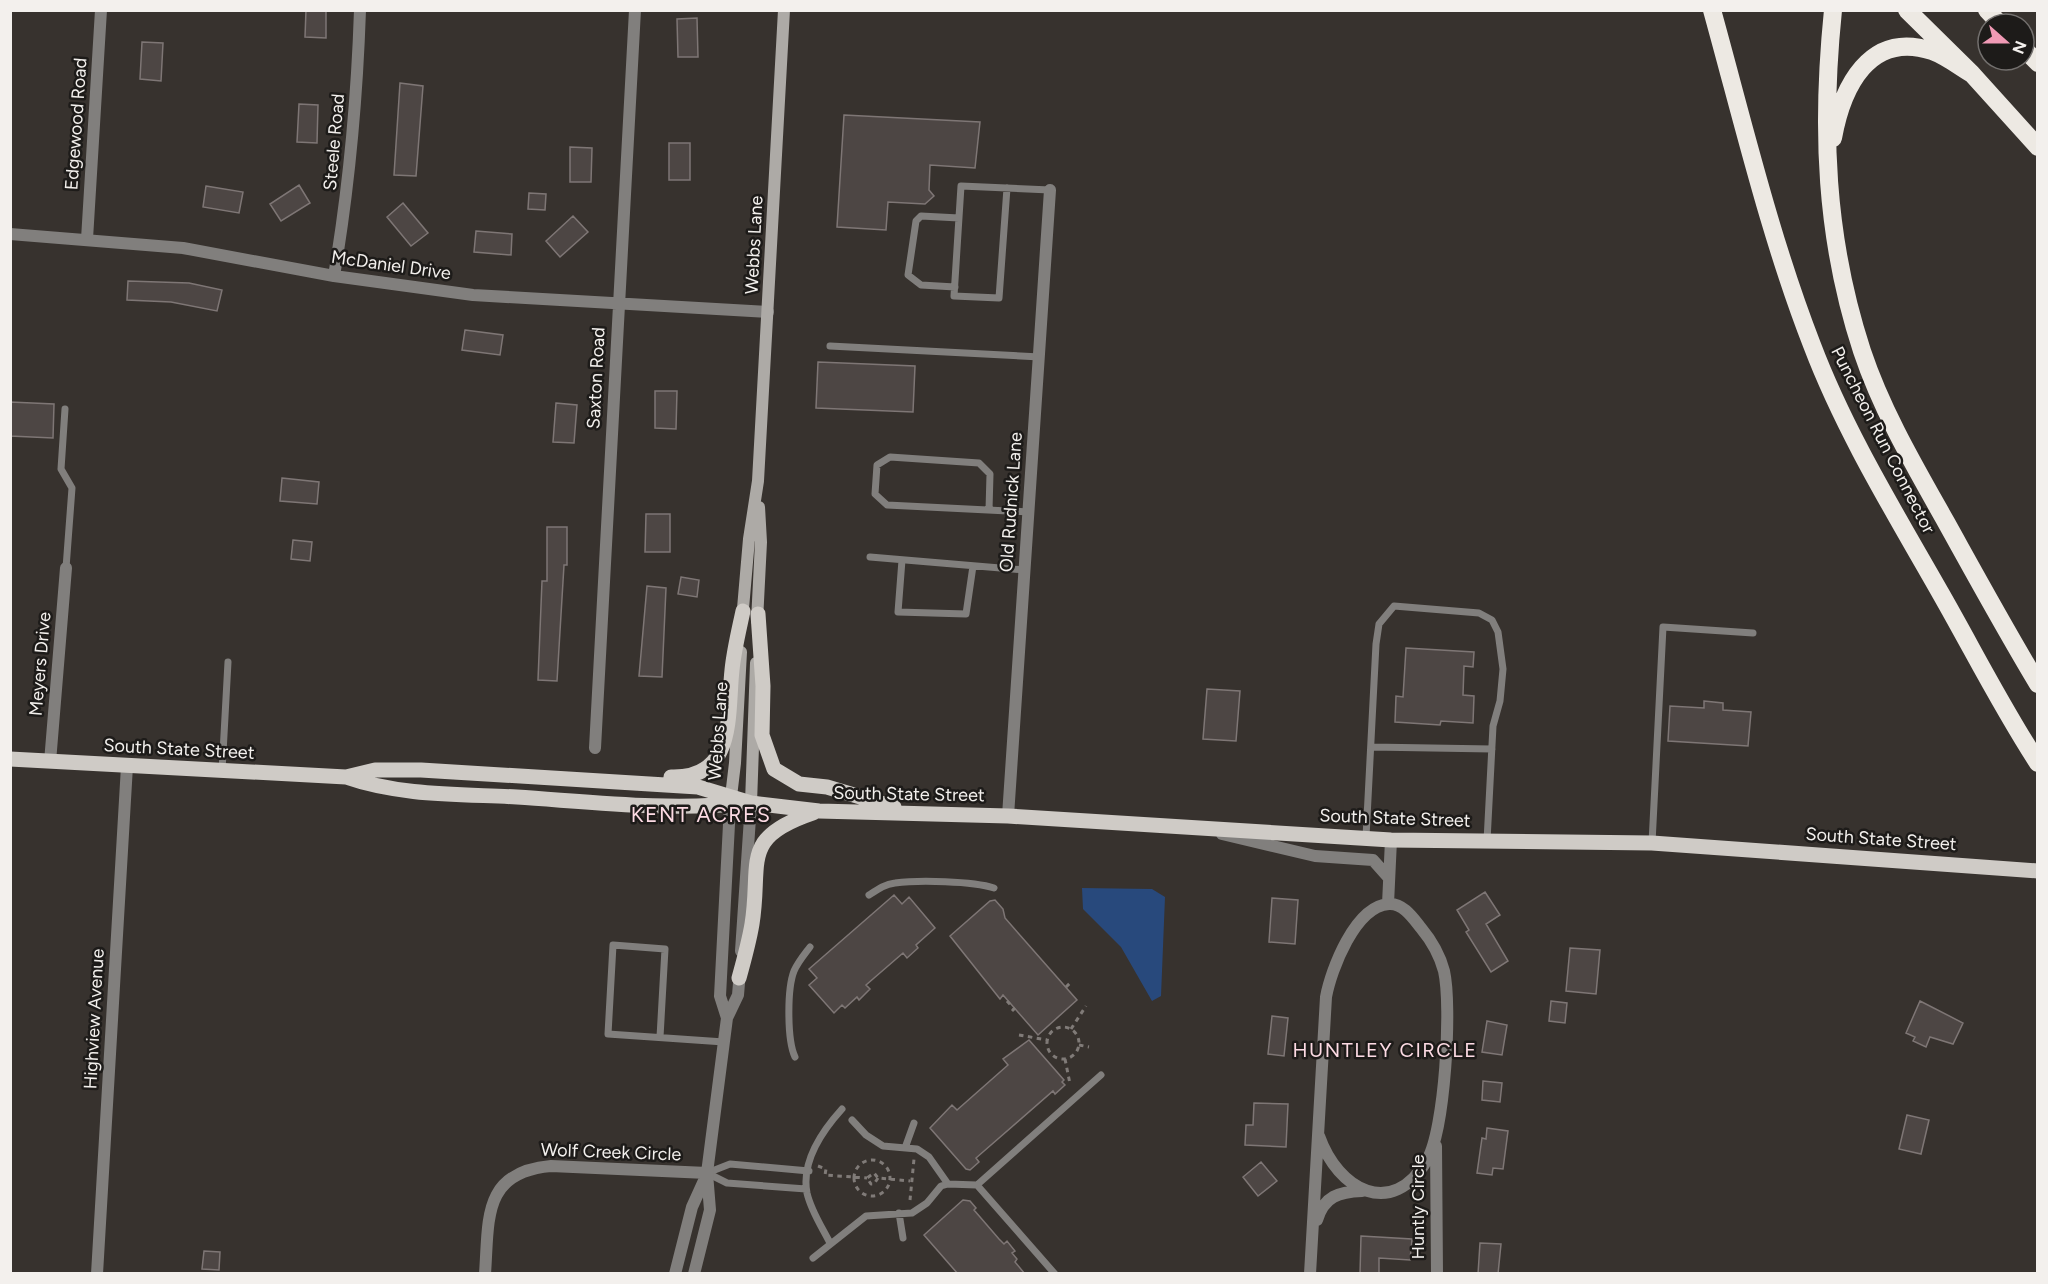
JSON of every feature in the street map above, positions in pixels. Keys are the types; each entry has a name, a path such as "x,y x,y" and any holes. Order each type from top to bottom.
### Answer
{"highway":[{"name":"Puncheon Run Connector","path":"1712,10 1790,280 1812,345 1834,397 1884,495 2013,726 2037,763"},
{"name":"Puncheon Run Connector","path":"1833,10 1826,82 1827,169 1840,266 1863,352 1878,392 1922,480 2037,684"},
{"path":"1907,10 1972,74 2037,147"},
{"path":"1827,169 1844,94 1858,70 1880,53 1905,48 1932,51 1972,74"}],"main road":[{"path":"506,776 566,772 687,778 710,768 725,737 732,669 750,612"},
{"path":"750,612 763,686 762,735 774,769 799,784 827,787 914,813"},
{"name":"South State Street","path":"10,759 346,777 378,788 698,808 731,800"},
{"name":"South State Street","path":"346,777 375,770 506,776 698,787 731,800 819,811 1008,816 1391,840 1652,843 2037,871"},
{"path":"739,978 752,923 757,855 769,836 778,827 819,811"}],"street":[{"name":"Edgewood Road","path":"87,239 100,10"},
{"name":"Steele Road","path":"334,276 346,207 353,136 360,10"},
{"name":"Saxton Road","path":"595,748 634,10"},
{"name":"Webbs Lane","path":"751,802 749,540 758,481 784,10"},
{"name":"Old Rudnick Lane","path":"1008,816 1050,190"},
{"name":"McDaniel Drive","path":"10,234 183,248 334,276 473,295 768,312"},
{"name":"Meyers Drive","path":"50,762 66,568"},
{"name":"Webbs Lane","path":"731,800 750,612"},
{"name":"Highview Avenue","path":"97,1274 127,766"},
{"path":"727,1018 720,996 731,800"},
{"path":"694,1274 710,1210 707,1173 727,1018 738,994 751,802"},
{"path":"1195,828 1316,856 1372,860 1389,878"},
{"path":"1388,904 1391,840"},
{"name":"Huntly Circle","path":"1310,1274 1312,1235 1319,1136 1326,997 1329,979 1335,959 1346,941 1373,911 1388,904 1408,912 1428,937 1441,961 1448,992 1441,1117 1436,1140 1427,1160 1406,1185 1376,1195 1362,1191 1344,1191 1328,1199 1320,1210 1312,1235"},
{"path":"1319,1136 1324,1149 1338,1170 1362,1191"},
{"name":"Huntly Circle","path":"1436,1140 1437,1274"},
{"name":"Wolf Creek Circle","path":"485,1274 489,1217 497,1190 528,1168 551,1166 707,1173"},
{"path":"675,1274 692,1207 707,1173"}],"lane":[{"path":"1007,188 999,298 954,296 961,186 1007,188 1050,190"},
{"path":"955,287 921,285 908,275 916,221 921,216 959,218"},
{"path":"830,346 1040,357"},
{"path":"65,409 61,469 72,489 66,568"},
{"path":"989,510 990,474 979,463 890,457 877,465 875,494 887,505 1029,512"},
{"path":"870,557 1025,570"},
{"path":"902,560 898,612 966,614 973,566"},
{"path":"1366,838 1376,644 1379,624 1395,606 1479,613 1492,620 1498,632 1503,669 1500,701 1493,726 1487,841"},
{"path":"1652,843 1663,627 1753,633"},
{"path":"222,771 228,662"},
{"path":"1371,747 1492,749"},
{"path":"870,895 881,887 895,883 969,884 994,888"},
{"path":"660,1037 665,949 613,945 608,1034 724,1042"},
{"path":"795,1057 790,1046 791,987 793,973 800,959 810,947"},
{"path":"813,1258 866,1215 912,1212 927,1203 941,1186 948,1184 977,1185 1101,1076"},
{"path":"830,1244 812,1209 806,1190 809,1171 822,1132 842,1109"},
{"path":"852,1120 866,1135 883,1146 917,1149 928,1157 948,1184"},
{"path":"905,1148 914,1123"},
{"path":"707,1173 730,1164 809,1171"},
{"path":"707,1173 727,1183 806,1190"},
{"path":"977,1185 1055,1274"},
{"path":"899,1213 903,1238"}],"path":[{"path":"1066,987 1071,982"},
{"path":"1007,1001 1014,1009 1009,1014"},
{"path":"1071,1029 1086,1006"},
{"path":"1055,1029 1071,1029 1078,1037 1079,1045 1075,1055 1065,1059 1053,1056 1048,1050 1047,1040 1055,1029"},
{"path":"1019,1035 1047,1040"},
{"path":"1079,1045 1089,1047"},
{"path":"1065,1059 1070,1084"},
{"path":"912,1212 910,1181 917,1149"},
{"path":"872,1160 885,1166 890,1179 885,1191 872,1196 858,1190 854,1178 859,1166 872,1160"},
{"path":"825,1169 825,1175 867,1178 874,1173 878,1179"},
{"path":"867,1178 871,1184 878,1179"},
{"path":"878,1179 910,1181"}],"water":[{"path":"1082,888 1152,889 1165,897 1161,996 1152,1001 1121,947 1083,909"}],"building":[{"path":"306,10 326,10 326,38 305,37"},
{"path":"697,18 698,57 678,57 677,19"},
{"path":"142,42 163,43 161,81 140,79"},
{"path":"400,83 423,86 416,176 394,175"},
{"path":"299,104 318,105 317,143 297,142"},
{"path":"844,115 980,122 975,168 930,165 929,190 934,196 925,204 888,202 886,230 837,227"},
{"path":"669,143 690,143 690,180 669,180"},
{"path":"570,147 592,148 591,182 570,182"},
{"path":"299,185 310,203 281,221 270,204"},
{"path":"206,186 243,192 239,213 203,207"},
{"path":"529,193 546,194 545,210 528,209"},
{"path":"403,203 428,233 411,246 387,217"},
{"path":"573,216 588,232 560,257 546,241"},
{"path":"476,231 512,234 511,255 474,252"},
{"path":"128,281 189,283 222,290 217,311 171,302 127,300"},
{"path":"465,330 503,335 500,355 462,350"},
{"path":"818,362 915,366 913,412 816,408"},
{"path":"655,391 677,391 676,429 655,428"},
{"path":"10,402 54,404 53,438 10,436"},
{"path":"556,403 577,405 574,443 553,442"},
{"path":"282,478 319,482 317,504 280,501"},
{"path":"646,514 670,514 670,552 645,552"},
{"path":"547,527 567,527 567,565 564,565 557,681 538,680 542,581 547,581"},
{"path":"293,540 312,542 310,561 291,559"},
{"path":"681,577 699,580 697,597 678,594"},
{"path":"647,586 666,588 662,677 639,676"},
{"path":"1406,648 1474,652 1473,667 1464,666 1463,695 1474,696 1473,723 1441,721 1440,725 1395,722 1396,696 1403,697"},
{"path":"1207,689 1240,691 1236,741 1203,739"},
{"path":"1704,701 1723,703 1723,710 1751,712 1748,746 1668,741 1670,706 1704,708"},
{"path":"1485,892 1500,915 1486,924 1508,961 1491,972 1466,932 1469,930 1457,910"},
{"path":"894,895 902,904 909,897 935,928 916,945 918,948 907,958 903,953 866,985 870,989 859,1000 857,997 845,1008 842,1005 834,1013 809,985 817,978 809,969"},
{"path":"1272,898 1298,900 1295,944 1269,942"},
{"path":"995,900 1003,909 1005,918 1077,1000 1038,1035 1003,995 1000,999 950,936 990,901"},
{"path":"1570,948 1600,950 1596,994 1566,991"},
{"path":"1551,1001 1567,1003 1565,1023 1549,1021"},
{"path":"1920,1001 1963,1023 1953,1044 1930,1037 1926,1047 1913,1041 1915,1037 1906,1033"},
{"path":"1272,1016 1288,1018 1284,1056 1268,1054"},
{"path":"1487,1021 1507,1025 1502,1055 1482,1052"},
{"path":"1029,1040 1064,1080 1062,1082 1065,1085 1055,1094 1053,1091 976,1158 979,1162 970,1170 966,1169 930,1128 952,1105 957,1110 1008,1065 1003,1059"},
{"path":"1483,1081 1502,1083 1500,1102 1482,1100"},
{"path":"1254,1103 1288,1104 1286,1147 1245,1145 1246,1125 1253,1125"},
{"path":"1907,1115 1929,1120 1921,1154 1899,1149"},
{"path":"1487,1128 1508,1131 1503,1169 1493,1168 1492,1175 1477,1173 1482,1138 1486,1139"},
{"path":"1261,1162 1277,1181 1258,1196 1243,1177"},
{"path":"963,1200 970,1201 976,1208 974,1210 1004,1244 1007,1241 1015,1251 1012,1253 1017,1259 1015,1262 1025,1274 958,1274 924,1235"},
{"path":"1361,1236 1412,1239 1410,1260 1379,1258 1379,1274 1360,1274"},
{"path":"1480,1243 1501,1244 1498,1274 1478,1274"},
{"path":"204,1251 220,1252 219,1270 202,1269"}],"district":[{"name":"KENT ACRES","path":"701,815"},
{"name":"HUNTLEY CIRCLE","path":"1385,1050"}]}
